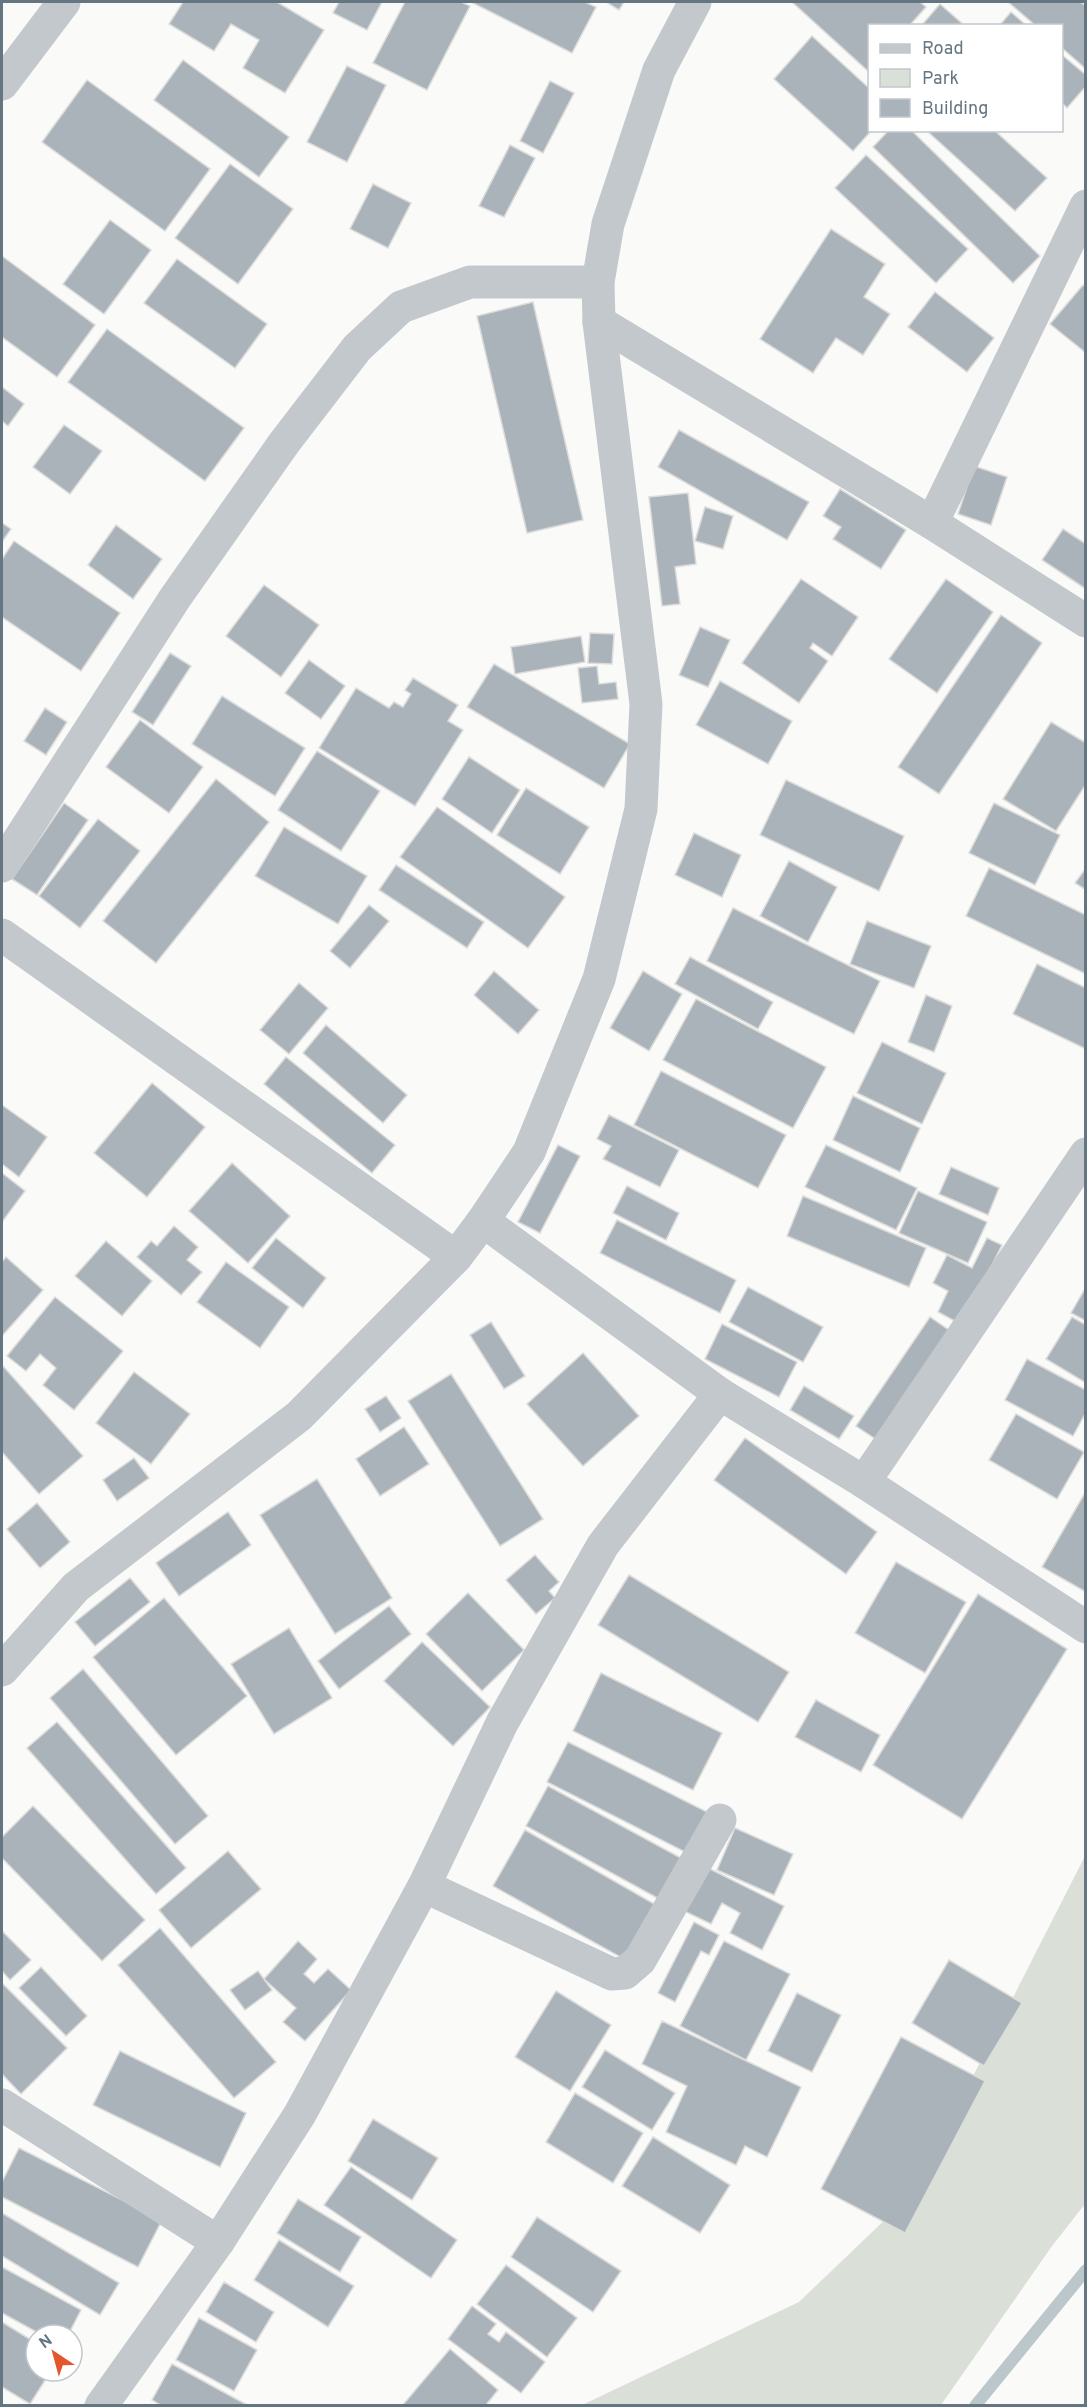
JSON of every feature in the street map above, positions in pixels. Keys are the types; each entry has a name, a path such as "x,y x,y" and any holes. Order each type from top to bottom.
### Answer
{"street":[{"path":"2,84 64,2"},
{"path":"2,1668 76,1587 299,1416 456,1257 529,1152 599,979 641,809 646,704 599,322 598,282 608,224 659,70 694,2"},
{"path":"932,523 1086,206"},
{"path":"2,866 175,598 284,443 357,348 401,307 470,282 598,282"},
{"path":"599,322 932,523 1086,621"},
{"path":"2,935 456,1257"},
{"path":"864,1482 1086,1154"},
{"path":"483,1221 720,1394 864,1482 1086,1627"},
{"path":"101,2406 218,2242 300,2114 424,1886 502,1723 603,1545 720,1394"},
{"path":"424,1886 612,1974 625,1973 640,1960 720,1820"},
{"path":"2,2105 218,2242"}],"green space":[{"path":"1085,1856 1085,2204 1052,2246 941,2405 580,2406 799,2302 914,2192"}],"building":[{"path":"183,2 277,2 324,30 285,93 243,68 259,40 231,24 214,51 169,24"},
{"path":"339,2 382,2 367,30 333,13"},
{"path":"405,2 461,2 470,6 427,90 373,63"},
{"path":"471,2 585,2 596,7 572,53"},
{"path":"606,2 624,2 619,10"},
{"path":"792,2 920,2 926,7 911,24 868,24 868,71"},
{"path":"1008,2 1080,2 1086,6 1086,69 1063,49 1063,24 1034,24"},
{"path":"940,4 963,24 923,24"},
{"path":"1011,12 1025,24 1001,24"},
{"path":"812,36 868,87 868,132 870,132 853,151 774,79"},
{"path":"1063,56 1086,75 1086,86 1067,108 1063,104"},
{"path":"183,60 289,137 259,177 154,100"},
{"path":"347,66 386,85 347,162 307,142"},
{"path":"87,80 210,169 165,231 42,142"},
{"path":"550,81 574,93 543,153 520,141"},
{"path":"887,132 913,132 1040,256 1013,283 873,147"},
{"path":"928,132 996,132 1047,178 1015,211"},
{"path":"510,145 535,158 504,217 479,206"},
{"path":"866,155 968,249 936,283 835,188"},
{"path":"230,164 293,209 238,284 175,238"},
{"path":"373,184 411,203 388,248 350,229"},
{"path":"110,220 151,250 104,314 63,284"},
{"path":"831,229 885,264 864,297 890,314 863,355 836,338 813,373 760,339"},
{"path":"2,256 95,325 57,377 2,337"},
{"path":"177,259 267,324 235,368 144,303"},
{"path":"1083,285 1086,288 1086,353 1050,324"},
{"path":"935,292 994,338 967,372 908,327"},
{"path":"533,302 583,520 527,533 477,316"},
{"path":"107,329 244,428 205,481 68,382"},
{"path":"2,387 24,404 8,426 2,421"},
{"path":"64,425 102,451 70,494 33,467"},
{"path":"679,430 809,502 787,540 658,467"},
{"path":"974,466 1007,477 991,525 958,514"},
{"path":"840,489 906,530 881,569 833,539 841,527 823,516"},
{"path":"688,493 696,564 675,567 680,604 662,606 649,497"},
{"path":"705,507 733,516 723,549 695,541"},
{"path":"2,523 11,529 2,542"},
{"path":"116,525 162,559 133,599 88,565"},
{"path":"1063,529 1086,544 1086,589 1042,560"},
{"path":"14,541 120,613 81,671 2,617 2,559"},
{"path":"801,579 858,617 832,656 813,643 810,648 828,661 799,703 742,663"},
{"path":"946,579 993,612 937,693 889,659"},
{"path":"264,585 319,625 281,677 226,636"},
{"path":"1001,615 1042,643 939,794 898,767"},
{"path":"700,627 730,640 708,687 679,675"},
{"path":"590,633 614,634 612,664 588,663"},
{"path":"581,636 585,662 515,674 511,647"},
{"path":"170,653 191,666 153,725 132,712"},
{"path":"309,660 345,686 321,719 285,693"},
{"path":"494,664 630,744 604,788 467,707"},
{"path":"597,666 599,684 616,682 618,699 582,703 578,668"},
{"path":"413,678 458,705 448,721 463,730 415,806 319,748 356,688 389,708 394,702 403,707 411,694 405,690"},
{"path":"720,681 792,721 768,764 696,725"},
{"path":"222,696 305,748 275,796 192,744"},
{"path":"45,708 67,722 46,755 24,741"},
{"path":"140,720 203,767 169,813 106,767"},
{"path":"1051,722 1086,743 1086,784 1056,831 1003,799"},
{"path":"317,751 380,791 341,851 278,810"},
{"path":"469,757 520,790 492,833 442,799"},
{"path":"216,779 269,822 156,963 103,921"},
{"path":"786,780 904,836 879,891 760,835"},
{"path":"526,788 589,827 560,874 497,835"},
{"path":"64,803 88,820 37,895 12,879"},
{"path":"994,803 1060,835 1035,885 969,853"},
{"path":"437,807 565,897 528,948 400,857"},
{"path":"98,819 140,851 80,928 39,896"},
{"path":"284,827 367,876 338,924 255,876"},
{"path":"694,833 741,855 722,897 675,875"},
{"path":"789,861 837,887 808,942 760,916"},
{"path":"396,865 484,922 467,948 379,890"},
{"path":"989,868 1086,915 1086,974 966,916"},
{"path":"1086,868 1086,890 1075,883"},
{"path":"369,905 389,921 350,968 330,951"},
{"path":"733,908 880,981 854,1034 707,961"},
{"path":"867,921 931,946 914,988 850,964"},
{"path":"690,957 773,1002 758,1029 675,984"},
{"path":"1037,964 1086,988 1086,1049 1013,1014"},
{"path":"494,971 539,1010 518,1034 474,995"},
{"path":"643,971 682,994 649,1051 610,1028"},
{"path":"299,983 328,1008 289,1054 260,1030"},
{"path":"926,995 952,1006 934,1052 908,1042"},
{"path":"696,999 826,1067 793,1128 663,1060"},
{"path":"326,1025 407,1095 383,1123 303,1053"},
{"path":"882,1042 946,1073 922,1124 857,1093"},
{"path":"286,1057 395,1145 372,1173 264,1084"},
{"path":"661,1071 786,1135 758,1188 634,1125"},
{"path":"152,1083 205,1127 147,1197 94,1153"},
{"path":"853,1096 920,1128 900,1172 833,1140"},
{"path":"2,1105 47,1137 19,1177 2,1164"},
{"path":"609,1115 679,1150 660,1187 603,1159 611,1146 597,1139"},
{"path":"558,1145 580,1156 540,1233 518,1222"},
{"path":"826,1145 917,1188 896,1230 805,1187"},
{"path":"232,1163 290,1216 248,1263 189,1211"},
{"path":"951,1167 999,1188 988,1215 939,1194"},
{"path":"2,1173 25,1191 2,1222"},
{"path":"627,1186 679,1213 666,1240 613,1213"},
{"path":"918,1191 987,1222 968,1263 899,1233"},
{"path":"803,1196 926,1248 909,1287 787,1236"},
{"path":"617,1220 736,1280 720,1313 600,1253"},
{"path":"174,1226 198,1247 187,1260 202,1272 181,1295 137,1257 151,1241 157,1246"},
{"path":"276,1238 326,1278 303,1308 252,1268"},
{"path":"987,1238 1002,1245 962,1325 938,1312 948,1291 933,1283 947,1255 972,1268"},
{"path":"106,1241 152,1281 122,1316 75,1276"},
{"path":"6,1257 43,1290 2,1336 2,1262"},
{"path":"226,1262 289,1307 260,1348 197,1302"},
{"path":"748,1287 823,1327 803,1362 729,1322"},
{"path":"1086,1287 1086,1321 1071,1313"},
{"path":"55,1297 123,1351 74,1410 43,1385 56,1368 40,1354 26,1371 7,1356"},
{"path":"930,1317 956,1335 883,1444 856,1426"},
{"path":"1072,1317 1086,1325 1086,1383 1046,1359"},
{"path":"491,1322 525,1376 504,1389 470,1335"},
{"path":"722,1324 797,1362 779,1397 705,1359"},
{"path":"583,1353 639,1416 583,1466 527,1404"},
{"path":"1027,1359 1086,1390 1086,1412 1073,1436 1005,1400"},
{"path":"2,1365 83,1456 39,1494 2,1452"},
{"path":"134,1372 190,1414 151,1464 96,1423"},
{"path":"451,1374 543,1519 500,1546 408,1401"},
{"path":"804,1386 854,1416 839,1439 790,1410"},
{"path":"386,1396 401,1418 380,1432 365,1409"},
{"path":"1016,1414 1084,1452 1057,1499 989,1460"},
{"path":"404,1427 429,1464 380,1496 356,1459"},
{"path":"745,1438 877,1532 846,1574 714,1480"},
{"path":"134,1458 149,1478 117,1501 103,1480"},
{"path":"317,1479 392,1598 335,1634 260,1515"},
{"path":"1086,1491 1086,1592 1042,1567"},
{"path":"37,1503 70,1542 40,1568 7,1529"},
{"path":"228,1512 251,1545 179,1596 156,1563"},
{"path":"535,1555 559,1582 549,1591 555,1598 536,1614 506,1580"},
{"path":"896,1562 966,1602 925,1673 855,1633"},
{"path":"629,1575 789,1672 758,1722 598,1625"},
{"path":"130,1578 150,1602 95,1646 75,1622"},
{"path":"468,1593 524,1650 482,1691 426,1634"},
{"path":"978,1594 1067,1649 962,1819 873,1765"},
{"path":"164,1598 247,1696 176,1755 93,1657"},
{"path":"389,1606 411,1634 339,1689 318,1661"},
{"path":"289,1628 332,1698 274,1734 231,1664"},
{"path":"422,1642 490,1707 453,1746 384,1681"},
{"path":"83,1669 208,1816 175,1844 50,1698"},
{"path":"601,1673 722,1733 693,1790 573,1731"},
{"path":"816,1700 880,1735 861,1772 795,1737"},
{"path":"57,1722 186,1868 156,1894 27,1748"},
{"path":"568,1742 711,1814 691,1855 547,1782"},
{"path":"548,1786 692,1864 670,1905 526,1826"},
{"path":"33,1806 145,1920 102,1961 2,1858 2,1837"},
{"path":"735,1828 793,1854 774,1895 717,1870"},
{"path":"525,1830 663,1909 631,1963 493,1886"},
{"path":"228,1851 261,1889 191,1948 159,1910"},
{"path":"702,1865 784,1906 762,1950 730,1933 740,1913 722,1903 711,1924 680,1909"},
{"path":"694,1922 719,1935 709,1955 701,1951 675,2002 658,1993"},
{"path":"160,1928 276,2062 234,2098 118,1965"},
{"path":"2,1931 31,1960 10,1980 2,1971"},
{"path":"298,1941 317,1959 304,1974 314,1983 328,1969 351,1990 305,2041 283,2022 296,2008 264,1979"},
{"path":"724,1941 790,1974 746,2060 680,2026"},
{"path":"949,1960 1022,2003 984,2066 912,2023"},
{"path":"41,1967 87,2016 66,2036 19,1988"},
{"path":"258,1971 272,1990 245,2010 230,1990"},
{"path":"2,1983 67,2048 21,2094 2,2074"},
{"path":"556,1991 611,2025 570,2091 515,2057"},
{"path":"797,1993 841,2015 812,2072 768,2051"},
{"path":"662,2021 801,2087 767,2157 745,2146 736,2165 666,2132 687,2086 642,2064"},
{"path":"901,2037 985,2081 905,2233 821,2189"},
{"path":"605,2050 675,2093 652,2130 582,2087"},
{"path":"120,2051 246,2113 220,2167 93,2105"},
{"path":"575,2093 643,2133 613,2183 546,2142"},
{"path":"373,2119 438,2158 412,2200 348,2161"},
{"path":"653,2137 730,2185 700,2233 622,2186"},
{"path":"19,2148 162,2220 138,2267 2,2197 2,2182"},
{"path":"351,2167 457,2240 431,2278 324,2205"},
{"path":"298,2199 361,2237 340,2272 277,2233"},
{"path":"2,2213 119,2283 100,2315 2,2256"},
{"path":"537,2217 621,2271 593,2312 511,2257"},
{"path":"279,2240 354,2286 328,2327 254,2280"},
{"path":"506,2265 577,2318 547,2357 477,2304"},
{"path":"2,2267 81,2310 74,2323 24,2323 24,2325 2,2313"},
{"path":"224,2282 274,2312 256,2342 206,2312"},
{"path":"472,2306 496,2324 488,2334 499,2342 506,2332 545,2362 521,2393 448,2339"},
{"path":"199,2318 257,2350 234,2391 176,2360"},
{"path":"2,2322 24,2336 24,2383 43,2383 30,2404 2,2387"},
{"path":"450,2349 498,2390 485,2406 402,2406"},
{"path":"172,2364 249,2406 162,2406 152,2400"}],"waterway":[{"path":"975,2406 1086,2270"}]}
